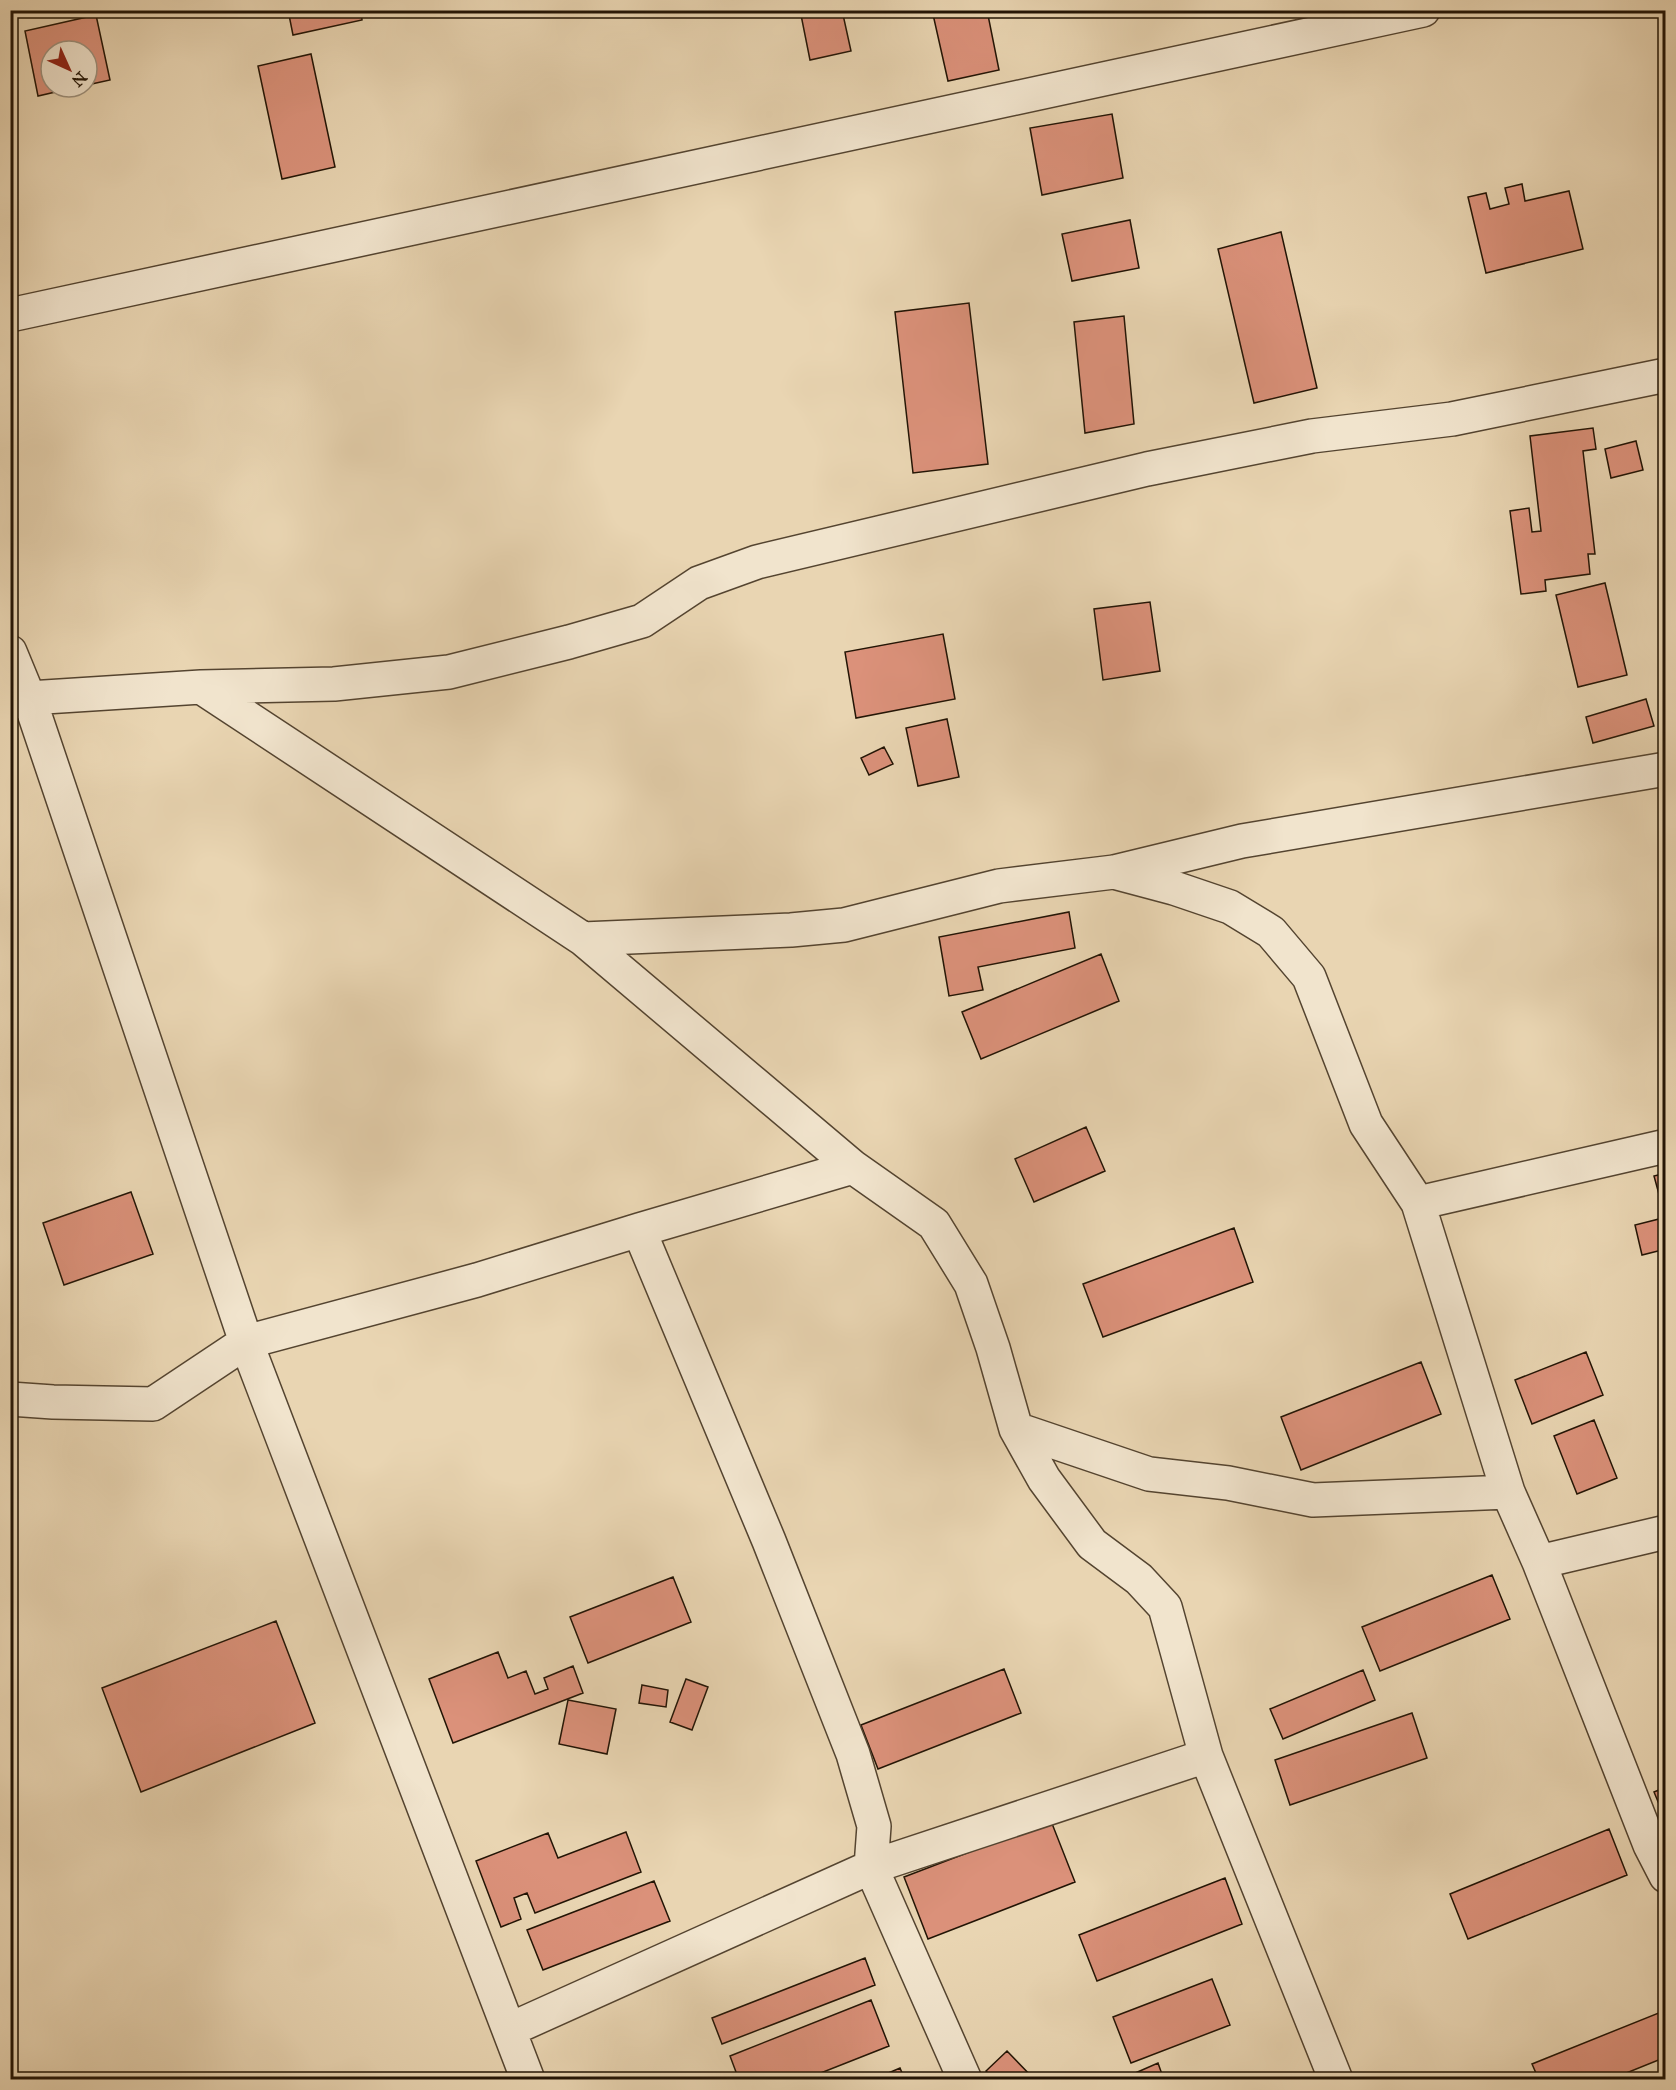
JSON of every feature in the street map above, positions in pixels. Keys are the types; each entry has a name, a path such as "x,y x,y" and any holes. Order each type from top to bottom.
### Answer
{"street":[{"path":"10,315 1423,10"},
{"path":"20,701 201,687 334,684 449,672 642,621 699,583 757,562 1147,469 1312,436 1452,419 1665,375"},
{"path":"10,652 20,701 246,1342 528,2079"},
{"path":"201,687 583,939 854,1167 934,1224 971,1284 993,1348 1016,1429 1044,1479 1092,1544 1139,1579 1165,1607 1206,1756 1335,2079"},
{"path":"583,939 791,930 844,925 999,886 1114,872 1242,841 1665,769"},
{"path":"1114,872 1174,888 1230,907 1271,932 1309,977 1366,1124 1418,1203 1508,1492 1539,1562 1650,1845 1665,1876"},
{"path":"1418,1203 1665,1146"},
{"path":"10,1400 153,1404 246,1342 477,1280 854,1167"},
{"path":"639,1230 769,1541 853,1754 874,1826 871,1867 965,2079"},
{"path":"1016,1429 1149,1474 1228,1483 1313,1500 1508,1492"},
{"path":"1539,1562 1665,1532"},
{"path":"509,2030 871,1867 1206,1756"}],"building":[{"path":"288,10 361,10 362,20 293,35"},
{"path":"800,10 842,10 851,51 810,60"},
{"path":"932,10 987,10 999,70 948,81"},
{"path":"96,15 110,80 99,82 99,39 39,39 38,96 25,31"},
{"path":"311,54 335,167 282,179 258,66"},
{"path":"1112,114 1123,178 1042,195 1030,128"},
{"path":"1522,184 1525,201 1569,191 1583,249 1486,273 1468,197 1486,193 1490,209 1509,204 1505,188"},
{"path":"1130,220 1139,268 1072,281 1062,234"},
{"path":"1281,232 1317,388 1254,403 1218,249"},
{"path":"969,303 988,464 913,473 895,312"},
{"path":"1124,316 1134,424 1085,433 1074,322"},
{"path":"1593,428 1596,449 1583,451 1595,554 1588,554 1590,574 1545,580 1546,591 1521,594 1510,511 1529,508 1532,532 1541,531 1530,436"},
{"path":"1636,441 1643,470 1611,478 1605,449"},
{"path":"1605,583 1627,675 1578,687 1556,595"},
{"path":"1150,602 1160,671 1103,680 1094,609"},
{"path":"943,634 955,699 856,718 845,652"},
{"path":"1646,699 1654,726 1593,743 1586,717"},
{"path":"947,719 959,777 918,786 906,728"},
{"path":"884,747 893,764 869,775 861,758"},
{"path":"1069,912 1075,948 978,967 983,990 949,996 939,937"},
{"path":"1101,954 1119,1001 981,1059 962,1012"},
{"path":"1086,1127 1105,1171 1034,1202 1015,1159"},
{"path":"1666,1173 1666,1220 1654,1176"},
{"path":"131,1192 153,1254 64,1285 43,1223"},
{"path":"1659,1219 1666,1249 1642,1255 1635,1225"},
{"path":"1234,1228 1253,1282 1103,1337 1083,1284"},
{"path":"1586,1352 1603,1395 1532,1424 1515,1380"},
{"path":"1421,1362 1441,1414 1301,1470 1281,1417"},
{"path":"1594,1420 1617,1478 1577,1494 1554,1436"},
{"path":"1492,1575 1510,1619 1380,1671 1362,1627"},
{"path":"673,1577 691,1622 588,1663 570,1617"},
{"path":"276,1621 315,1723 141,1792 102,1688"},
{"path":"498,1652 508,1678 526,1671 535,1694 548,1689 544,1678 573,1666 583,1693 453,1743 429,1679"},
{"path":"1004,1669 1021,1713 878,1769 861,1725"},
{"path":"1363,1670 1375,1700 1283,1739 1270,1709"},
{"path":"686,1679 708,1687 692,1730 670,1722"},
{"path":"642,1685 668,1690 666,1707 639,1703"},
{"path":"568,1700 616,1709 607,1754 559,1744"},
{"path":"1412,1713 1427,1758 1290,1805 1275,1760"},
{"path":"1666,1787 1666,1821 1654,1792"},
{"path":"1051,1821 1075,1882 928,1939 904,1877"},
{"path":"1609,1829 1627,1875 1468,1939 1450,1894"},
{"path":"626,1832 641,1872 535,1913 527,1893 514,1898 521,1919 501,1927 476,1861 548,1833 558,1858"},
{"path":"1225,1878 1242,1924 1097,1981 1079,1935"},
{"path":"654,1881 670,1921 543,1970 527,1930"},
{"path":"865,1958 875,1985 722,2044 712,2018"},
{"path":"1212,1979 1230,2025 1131,2063 1113,2017"},
{"path":"871,2000 889,2046 803,2080 739,2080 730,2056"},
{"path":"1666,2010 1666,2057 1609,2080 1539,2080 1532,2064"},
{"path":"1007,2051 1035,2080 994,2080 986,2071"},
{"path":"1158,2063 1164,2080 1135,2080 1133,2074"},
{"path":"900,2068 905,2080 872,2080"}]}
